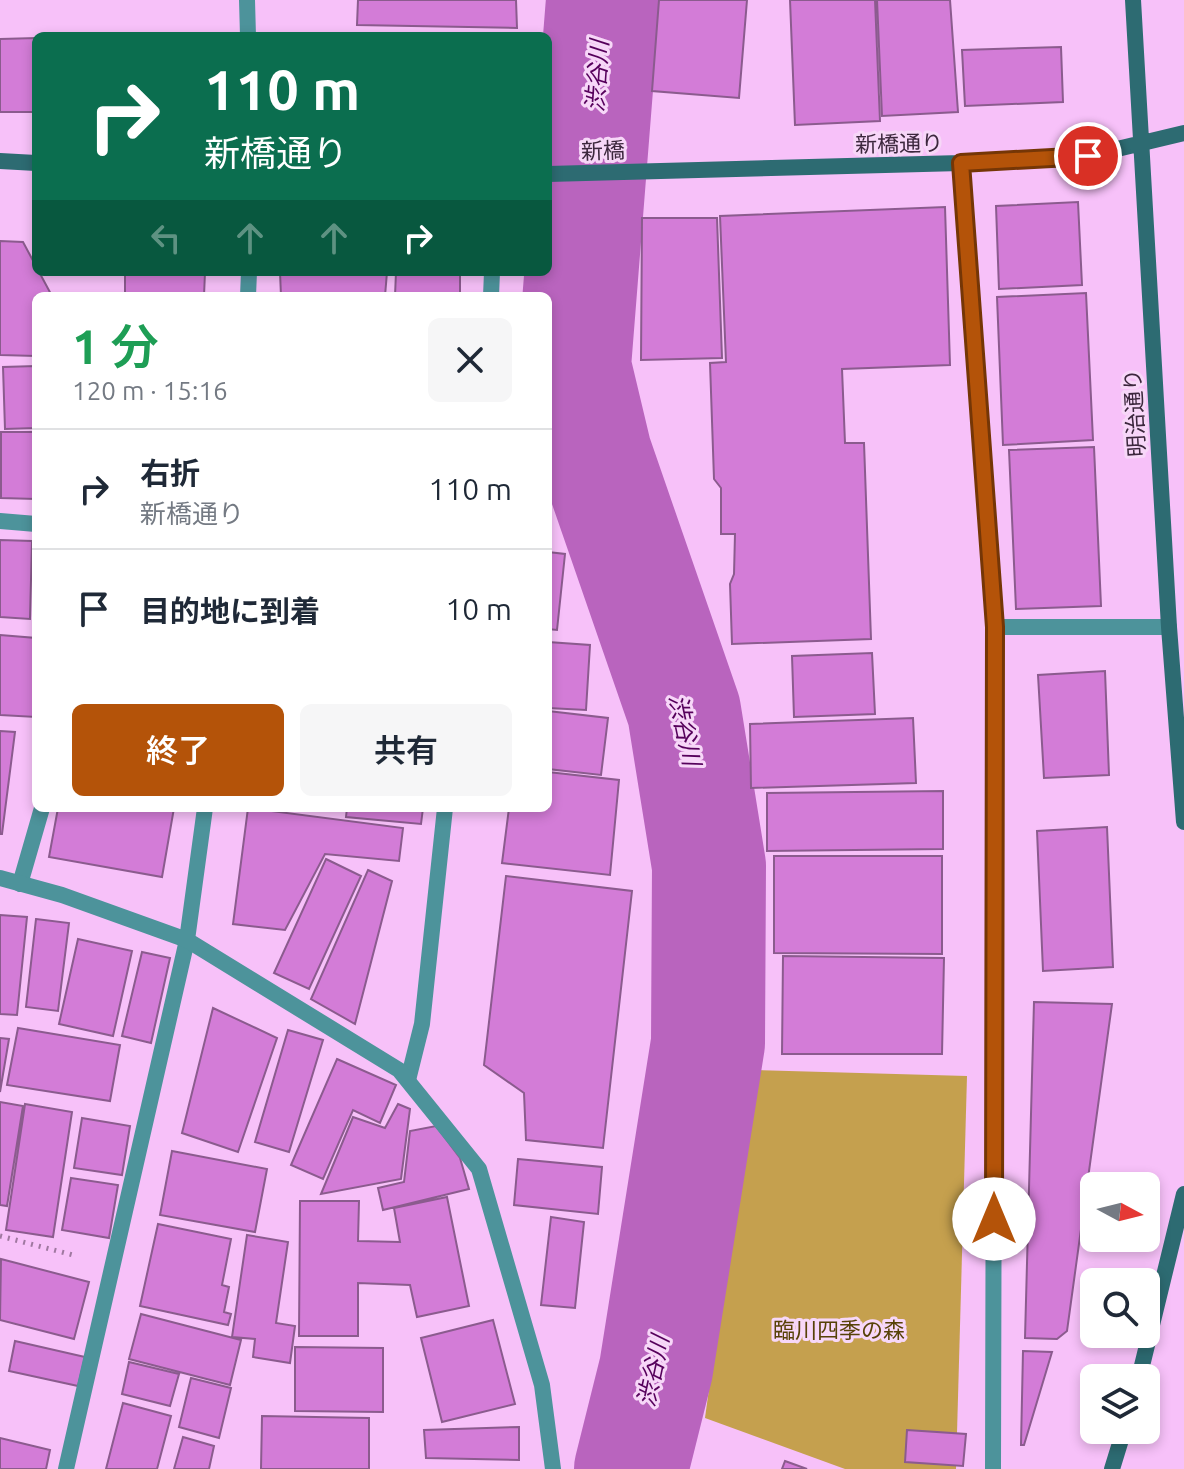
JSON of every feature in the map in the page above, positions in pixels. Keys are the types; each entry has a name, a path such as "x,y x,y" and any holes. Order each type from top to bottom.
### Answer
{"main road":[{"name":"明治通り","path":"1133,0 1169,627 1184,822"},
{"name":"新橋通り","path":"660,171 961,163 1088,156 1184,133"},
{"path":"0,161 32,163"},
{"name":"新橋","path":"552,174 660,171"},
{"path":"1142,1364 1184,1194"},
{"path":"1112,1469 1120,1444"}],"street":[{"path":"247,0 248,32"},
{"path":"961,163 995,627 993,1469"},
{"path":"0,521 32,524"},
{"path":"995,627 1169,627"},
{"path":"20,884 41,812"},
{"path":"66,1469 187,940 204,812"},
{"path":"408,1080 422,1024 445,812"},
{"path":"0,878 187,940 399,1070 479,1169 542,1385 553,1469"}],"path":[{"path":"0,1236 112,1264"}],"green space":[{"name":"臨川四季の森","path":"753,1070 967,1076 956,1469 845,1469 705,1418"}],"building":[{"path":"358,0 516,0 517,28 357,25"},
{"path":"659,0 747,0 739,98 652,91"},
{"path":"790,0 875,0 880,121 795,125"},
{"path":"877,0 950,0 958,112 882,116"},
{"path":"32,38 32,112 0,112 0,39"},
{"path":"1061,47 1063,102 965,106 962,50"},
{"path":"1078,202 1082,285 999,289 996,206"},
{"path":"945,207 950,365 842,369 845,443 864,443 871,639 732,644 730,584 734,574 735,534 721,534 721,488 714,479 710,363 726,362 720,216"},
{"path":"642,218 717,218 722,358 641,360"},
{"path":"0,241 23,242 32,259 32,276 41,276 50,292 32,292 32,356 0,355"},
{"path":"125,276 205,276 204,292 125,292"},
{"path":"280,276 387,276 385,292 281,292"},
{"path":"396,276 460,276 460,292 395,292"},
{"path":"1086,293 1093,440 1003,445 997,297"},
{"path":"32,366 32,428 5,429 3,367"},
{"path":"1,432 32,432 32,499 1,498"},
{"path":"1094,447 1101,606 1016,609 1009,450"},
{"path":"0,540 32,541 30,619 0,617"},
{"path":"552,552 565,554 557,630 552,629"},
{"path":"0,635 32,638 32,717 0,715"},
{"path":"552,642 590,645 586,710 552,708"},
{"path":"872,653 875,714 794,717 792,656"},
{"path":"1105,671 1109,775 1044,778 1038,675"},
{"path":"552,711 608,718 601,775 552,769"},
{"path":"913,718 916,783 751,788 750,724"},
{"path":"0,731 15,732 2,834 0,834"},
{"path":"552,772 619,780 610,875 502,863 508,812 552,812"},
{"path":"943,791 943,849 767,851 767,793"},
{"path":"57,812 173,812 162,877 49,857"},
{"path":"247,812 279,812 403,828 399,861 325,854 285,930 233,924"},
{"path":"347,812 422,812 421,824 346,817"},
{"path":"1107,827 1113,967 1043,971 1037,831"},
{"path":"774,856 942,856 942,954 774,953"},
{"path":"326,859 361,876 309,989 274,973"},
{"path":"368,870 392,881 355,1024 311,999"},
{"path":"506,876 632,891 603,1148 526,1140 524,1093 484,1065"},
{"path":"0,915 27,917 17,1015 0,1014"},
{"path":"36,919 69,923 58,1011 26,1007"},
{"path":"78,939 132,951 113,1036 59,1024"},
{"path":"142,952 170,958 151,1043 122,1036"},
{"path":"783,956 944,958 942,1054 782,1054"},
{"path":"1034,1002 1112,1004 1089,1172 1080,1172 1080,1237 1067,1331 1057,1339 1025,1338"},
{"path":"213,1008 277,1038 238,1152 182,1133"},
{"path":"18,1028 120,1045 110,1101 7,1085"},
{"path":"288,1030 323,1040 289,1152 255,1142"},
{"path":"0,1038 9,1039 0,1092"},
{"path":"337,1059 396,1085 380,1123 353,1110 323,1179 291,1165"},
{"path":"0,1102 23,1106 7,1206 0,1205"},
{"path":"25,1104 72,1112 53,1237 6,1230"},
{"path":"398,1104 410,1109 401,1179 321,1194 353,1117 385,1128"},
{"path":"82,1118 130,1126 122,1175 74,1168"},
{"path":"436,1126 460,1158 469,1189 383,1210 378,1188 404,1182 410,1131"},
{"path":"172,1151 267,1169 255,1232 160,1215"},
{"path":"518,1159 602,1167 598,1214 514,1205"},
{"path":"71,1178 118,1185 109,1238 62,1230"},
{"path":"447,1197 469,1306 417,1317 410,1285 358,1283 358,1336 299,1336 300,1201 359,1201 358,1241 400,1242 394,1208"},
{"path":"551,1217 584,1222 575,1308 541,1305"},
{"path":"158,1224 231,1239 222,1285 229,1287 224,1312 231,1314 228,1325 140,1306"},
{"path":"247,1235 288,1242 276,1323 295,1326 290,1363 253,1357 255,1339 232,1337"},
{"path":"1,1259 89,1282 74,1339 0,1320"},
{"path":"141,1314 241,1340 230,1385 129,1359"},
{"path":"493,1320 515,1404 442,1422 421,1338"},
{"path":"15,1341 85,1357 78,1386 9,1371"},
{"path":"295,1347 383,1348 383,1412 295,1411"},
{"path":"1023,1351 1052,1352 1024,1445 1021,1445"},
{"path":"129,1362 179,1374 170,1406 122,1394"},
{"path":"191,1378 231,1388 219,1438 179,1427"},
{"path":"123,1403 171,1416 157,1469 106,1469"},
{"path":"262,1416 369,1418 369,1469 261,1469"},
{"path":"519,1427 519,1460 426,1458 424,1430"},
{"path":"907,1430 966,1434 963,1466 905,1462"},
{"path":"183,1437 214,1446 209,1469 174,1469"},
{"path":"0,1438 50,1450 46,1469 0,1469"},
{"path":"785,1461 807,1469 782,1469"}],"waterway":[{"name":"渋谷川","path":"603,0 574,366 595,454 684,711 709,866 708,1043 656,1369 631,1469"}],"route":[{"path":"994,1219 995,627 961,163 1088,156"}]}
